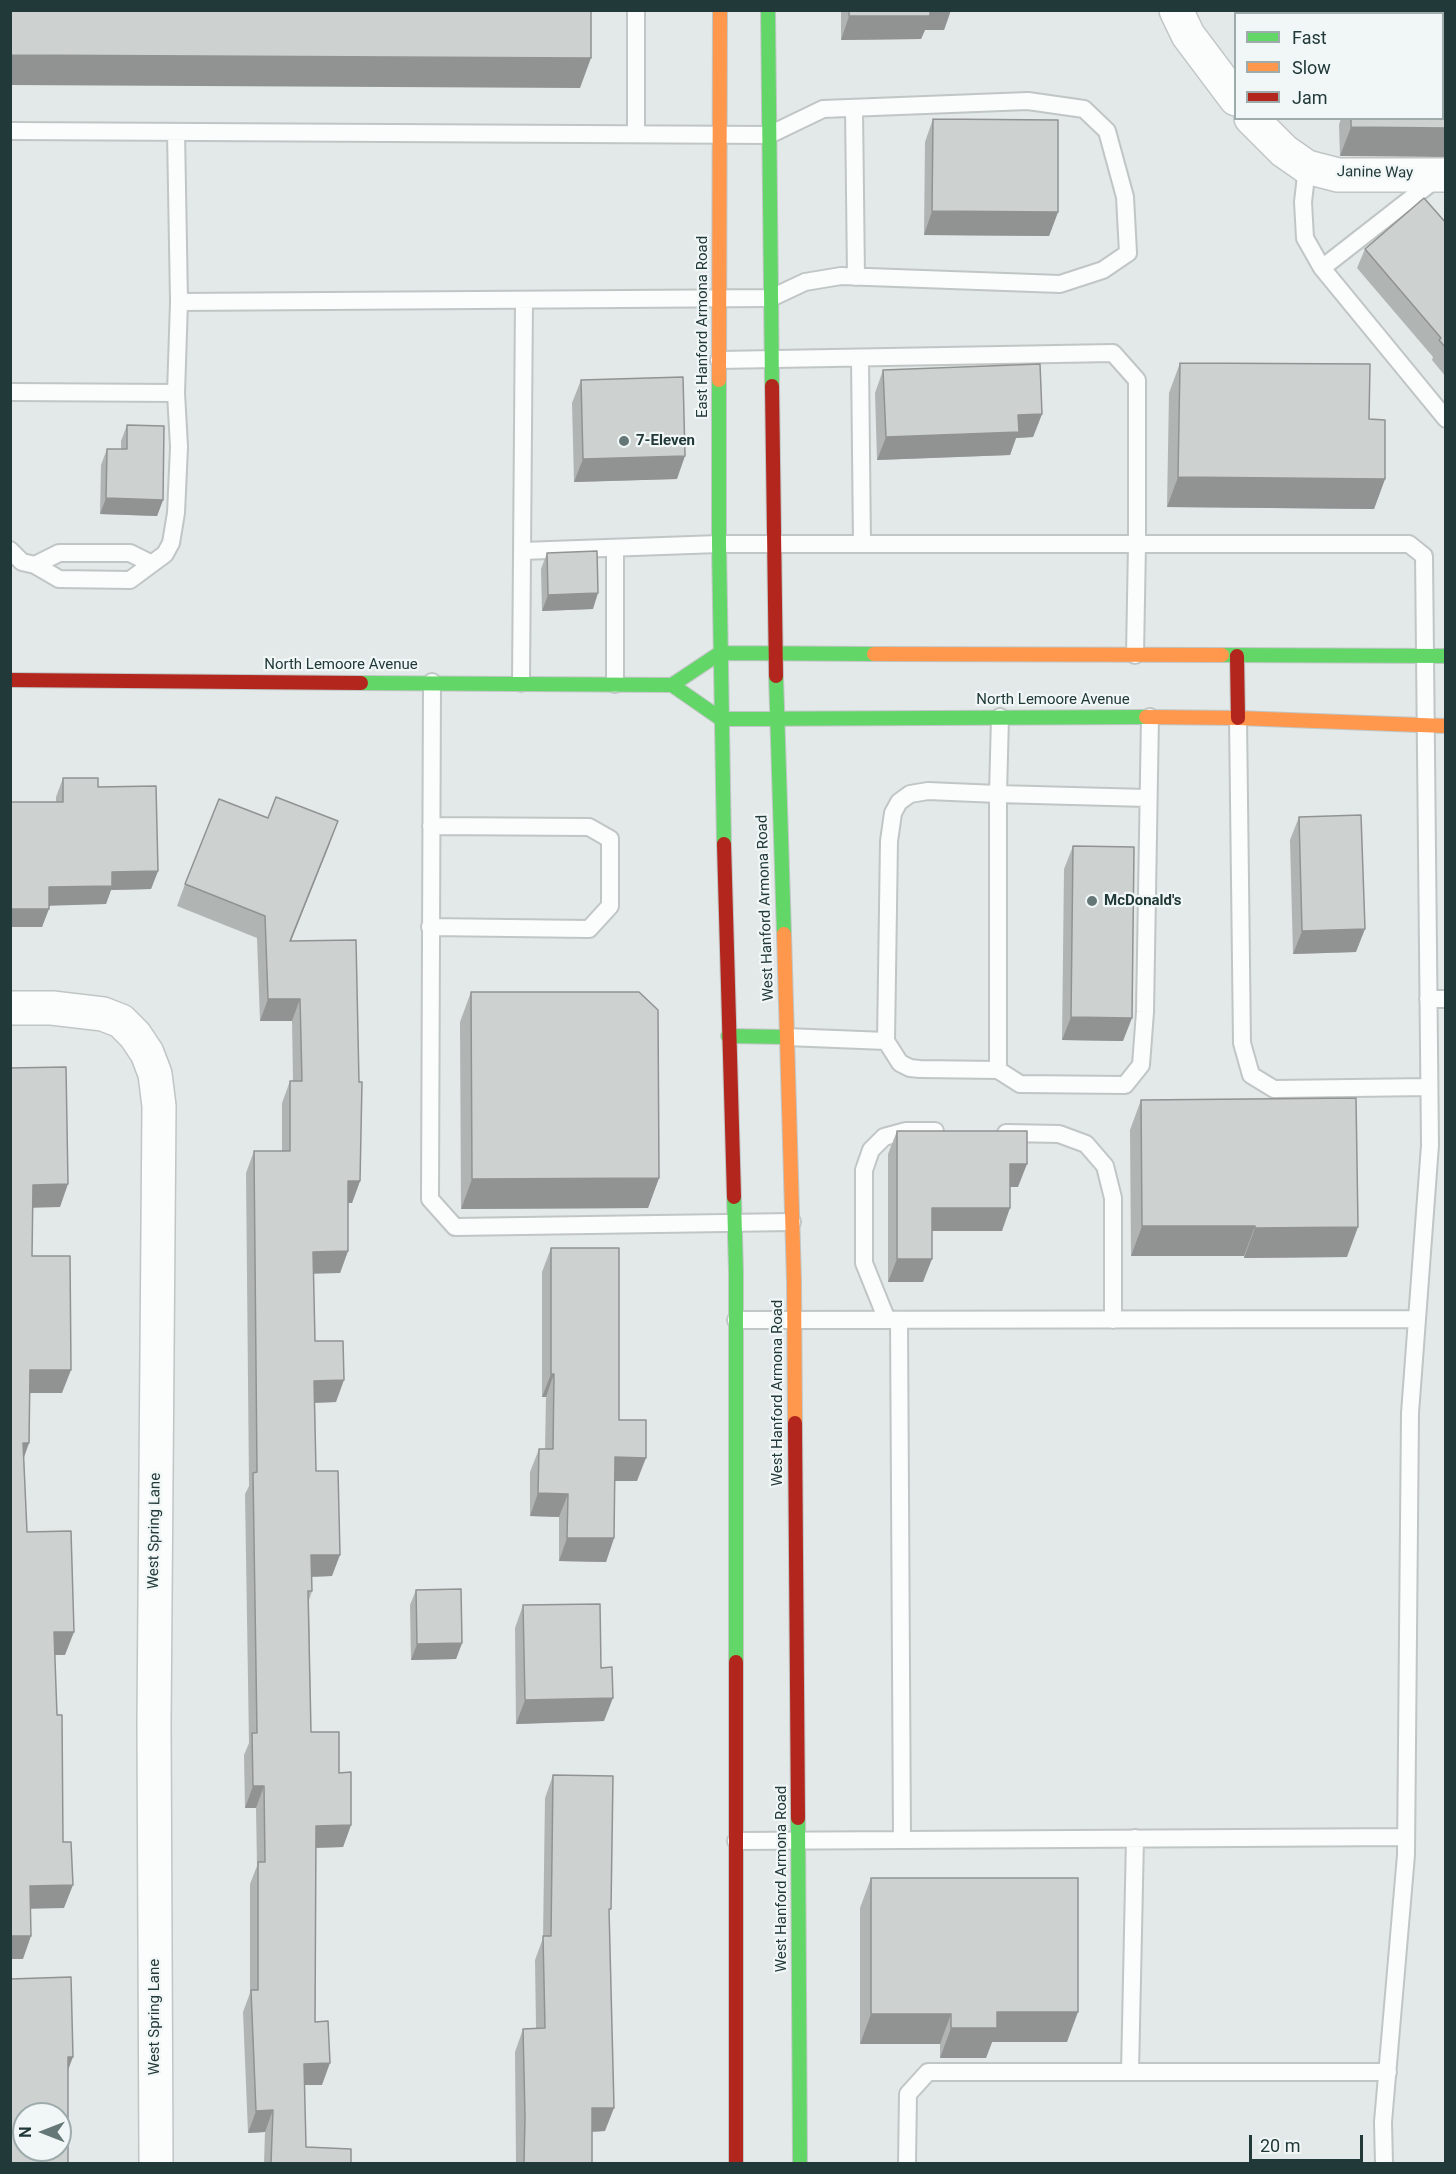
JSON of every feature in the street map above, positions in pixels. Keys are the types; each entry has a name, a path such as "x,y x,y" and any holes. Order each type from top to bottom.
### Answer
{"main road":[{"name":"East Hanford Armona Road","path":"720,10 719,544 728,1036"},
{"path":"768,10 774,544"},
{"name":"West Hanford Armona Road","path":"774,544 794,1320 800,2163"},
{"path":"721,719 672,685 720,653 1446,656"},
{"path":"1237,656 1238,718"},
{"name":"North Lemoore Avenue","path":"10,680 672,685"},
{"name":"North Lemoore Avenue","path":"721,719 1150,717 1446,726"},
{"path":"736,2163 736,1320 728,1036 786,1037"}],"street":[{"path":"1176,10 1188,35 1234,96"},
{"name":"Janine Way","path":"1253,120 1284,151 1307,167 1338,175 1444,175"},
{"name":"West Spring Lane","path":"10,1008 52,1008 103,1014 121,1021 135,1035 147,1053 155,1074 159,1106 154,1711 156,2163"}],"lane":[{"path":"636,10 636,133"},
{"path":"10,131 769,135 823,109 1028,101 1084,109 1107,131 1125,198 1128,253 1103,270 1060,284 841,276 805,282 771,298 179,302"},
{"path":"854,108 856,277"},
{"path":"10,550 22,562 35,565 58,579 130,580 165,554 171,543 176,513 179,447 176,393 179,302 176,132"},
{"path":"1307,167 1303,202 1305,238 1322,268 1446,419"},
{"path":"1322,268 1444,175"},
{"path":"522,683 524,300"},
{"path":"719,360 1113,353 1137,380 1135,655"},
{"path":"861,358 862,544"},
{"path":"10,392 176,393"},
{"path":"522,551 719,544 1409,544 1424,556 1428,999 1435,1096 1410,1413 1406,1837 1383,2122 1384,2163"},
{"path":"615,548 615,684"},
{"path":"35,565 58,553 130,553 150,563"},
{"path":"432,682 430,1199 455,1227 792,1222"},
{"path":"998,1070 1000,717"},
{"path":"1147,798 928,791 910,794 899,802 893,813 889,841 886,1041 900,1063 910,1068 998,1070 1020,1084 1125,1085 1141,1065 1145,1012 1150,717"},
{"path":"1238,718 1242,1043 1251,1074 1274,1089 1435,1096"},
{"path":"430,927 589,929 610,906 610,839 589,827 431,826"},
{"path":"1428,999 1446,999"},
{"path":"786,1037 886,1041"},
{"path":"902,1839 893,1320 864,1263 864,1170 871,1150 884,1137 906,1131 953,1132"},
{"path":"989,1132 1059,1134 1086,1144 1105,1166 1113,1198 1113,1320"},
{"path":"736,1320 1417,1319"},
{"path":"736,1841 1406,1837"},
{"path":"1130,2072 1135,1838"},
{"path":"907,2163 908,2094 928,2072 1388,2072"}],"building":[{"path":"10,10 591,10 591,58 10,55"},
{"path":"849,10 930,10 930,16 849,16"},
{"path":"1263,10 1279,10 1276,12 1264,12"},
{"path":"1322,10 1390,10 1389,12 1324,12"},
{"path":"1444,96 1446,96 1446,128 1351,127 1351,120 1444,120"},
{"path":"933,119 1058,120 1058,212 932,211"},
{"path":"1424,198 1446,223 1446,348 1439,340 1441,338 1365,249"},
{"path":"1180,363 1370,364 1369,419 1385,420 1385,479 1178,477"},
{"path":"1040,364 1042,414 1018,415 1019,432 886,437 883,370"},
{"name":"7-Eleven","path":"683,377 685,456 583,459 581,380"},
{"path":"127,425 164,426 163,500 106,498 107,449 127,449"},
{"path":"597,551 598,593 548,595 547,553"},
{"path":"63,778 98,778 98,787 156,786 158,871 112,872 112,886 49,887 49,909 10,909 10,802 63,802"},
{"path":"276,797 338,821 290,941 356,940 359,1082 362,1082 360,1181 348,1181 348,1251 313,1252 315,1341 343,1341 344,1380 314,1381 316,1471 338,1471 340,1555 311,1555 312,1591 308,1591 311,1732 339,1732 339,1773 351,1772 351,1825 316,1826 315,2022 328,2021 330,2063 304,2064 306,2147 351,2149 351,2163 271,2163 273,2110 256,2111 251,1990 258,1990 258,1862 265,1862 264,1786 253,1786 252,1733 257,1733 253,1473 257,1472 254,1151 290,1151 290,1081 302,1081 300,999 268,999 265,916 185,884 219,799 268,818"},
{"path":"1361,815 1365,929 1302,931 1299,817"},
{"path":"1073,846 1134,847 1132,1018 1071,1017"},
{"path":"471,992 639,992 658,1010 659,1178 472,1179"},
{"path":"66,1067 68,1184 33,1185 32,1256 70,1256 71,1370 30,1370 29,1443 23,1443 27,1532 71,1531 74,1632 54,1632 57,1715 62,1715 63,1842 71,1842 73,1885 30,1886 31,1936 10,1936 10,1068"},
{"path":"1356,1098 1358,1227 1142,1226 1141,1100"},
{"path":"897,1131 1027,1131 1027,1164 1010,1164 1010,1208 932,1208 932,1259 897,1259"},
{"path":"551,1248 619,1248 619,1420 646,1420 646,1458 615,1457 614,1538 567,1538 568,1494 538,1493 539,1449 553,1449"},
{"path":"461,1589 462,1643 417,1644 416,1590"},
{"path":"600,1604 601,1668 612,1667 613,1698 525,1700 523,1605"},
{"path":"553,1775 613,1776 611,1909 609,1909 614,2108 592,2108 592,2163 524,2163 523,2029 545,2028 543,1936 551,1936"},
{"path":"871,1878 1078,1878 1078,2012 997,2012 997,2028 951,2028 951,2014 871,2014"},
{"path":"71,1977 73,2057 68,2057 68,2102 12,2102 12,2162 68,2163 10,2163 10,1979"}],"traffic: fast":[{"path":"768,10 772,386"},
{"path":"719,380 724,844"},
{"path":"361,683 672,685 720,653 874,654"},
{"path":"1222,655 1446,656"},
{"path":"776,676 784,934"},
{"path":"672,685 721,719 1146,717"},
{"path":"728,1036 786,1037"},
{"path":"734,1197 736,1662"},
{"path":"798,1818 800,2164"}],"traffic: slow":[{"path":"719,380 720,10"},
{"path":"874,654 1222,655"},
{"path":"1146,717 1446,726"},
{"path":"784,934 794,1281 795,1423"}],"traffic: jam":[{"path":"772,386 776,676"},
{"path":"1237,656 1238,718"},
{"path":"10,680 361,683"},
{"path":"724,844 734,1197"},
{"path":"795,1423 798,1818"},
{"path":"736,1662 736,2164"}],"place":[{"name":"7-Eleven","path":"624,441"},
{"name":"McDonald's","path":"1092,901"}]}
